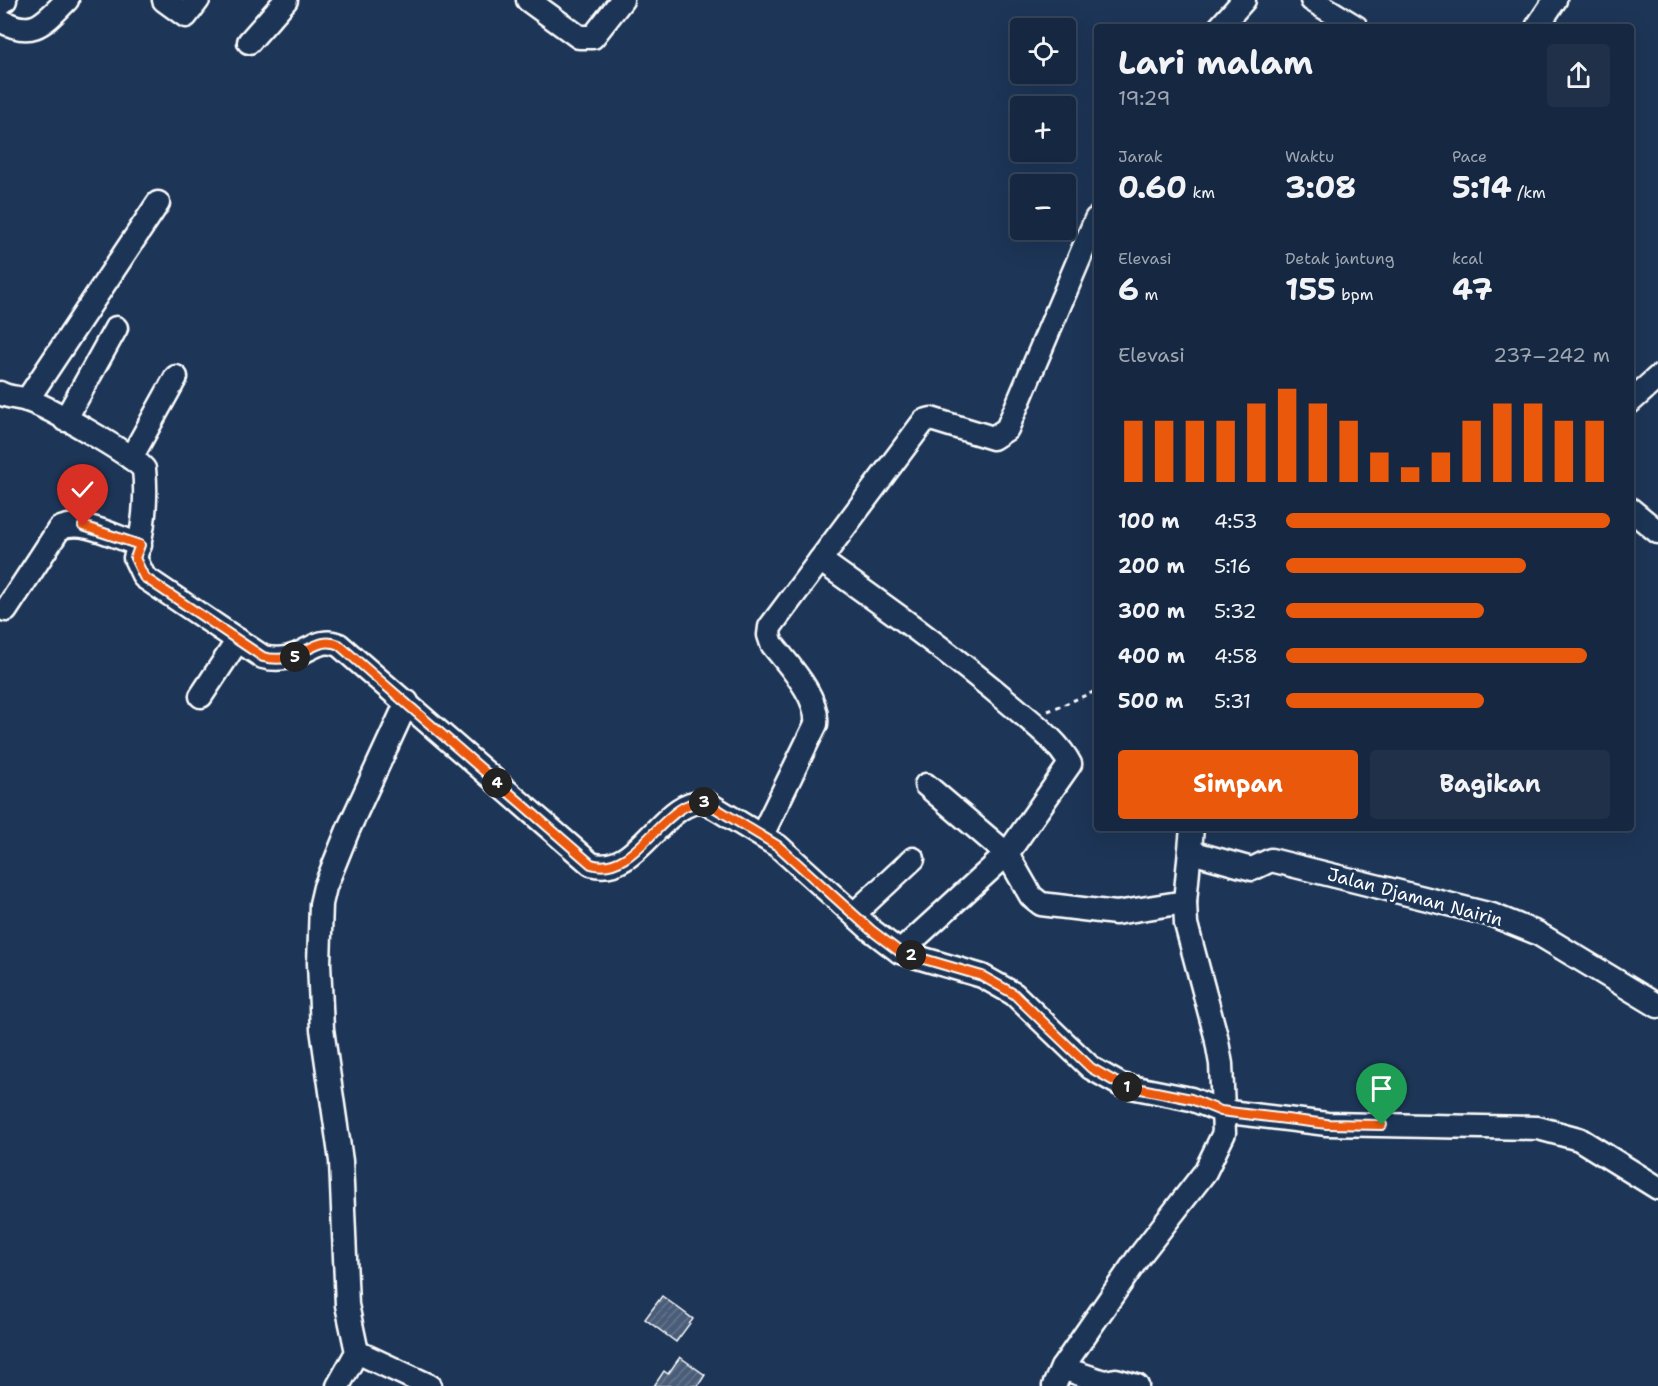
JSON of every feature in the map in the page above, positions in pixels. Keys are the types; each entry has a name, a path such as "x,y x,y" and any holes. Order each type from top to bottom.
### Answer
{"street":[{"path":"0,4 5,0"},
{"path":"0,20 14,28 30,30 67,0"},
{"path":"164,0 186,16 198,0"},
{"path":"249,42 286,0"},
{"path":"528,0 579,37 587,38 593,37 622,0"},
{"path":"1223,24 1244,0"},
{"path":"1312,0 1351,24"},
{"path":"1539,24 1555,0"},
{"path":"27,400 158,203"},
{"path":"762,835 816,724 817,715 812,701 772,644 769,635 770,627 924,421 931,419 993,438 1007,429 1094,224"},
{"path":"65,420 116,328"},
{"path":"131,458 176,377"},
{"path":"1634,398 1658,377"},
{"path":"0,393 7,397 27,400 65,420 131,458 144,469 140,545 135,558 144,577 263,657 278,661 301,655 322,641 331,641 339,645 591,864 599,866 620,861 684,807 698,801 719,809 778,846 900,952 982,976 999,984 1030,1008 1091,1068 1106,1078 1131,1088 1191,1099 1221,1111 1354,1126 1538,1128 1579,1139 1658,1188"},
{"path":"1634,512 1658,532"},
{"path":"6,610 53,537 68,524 83,526 140,545"},
{"path":"820,560 926,635 1029,720 1064,753 1070,764 1007,854 900,952"},
{"path":"201,696 238,640"},
{"path":"338,1386 357,1352 347,1305 341,1161 322,1029 319,963 321,904 325,886 348,830 407,702"},
{"path":"926,785 1007,854 1031,896 1041,904 1116,913 1185,902"},
{"path":"1137,1386 1116,1380 1104,1383 1058,1377 1138,1258 1205,1173 1224,1133 1221,1111 1221,1064 1202,978 1191,947 1185,902 1192,831"},
{"name":"Jalan Djaman Nairin","path":"1191,852 1252,868 1271,860 1492,915 1537,933 1658,1006"},
{"path":"854,914 913,860"},
{"path":"357,1352 430,1386"}],"path":[{"path":"1029,720 1094,692"}],"building":[{"path":"662,1296 693,1319 676,1342 645,1319"},
{"path":"680,1357 705,1375 698,1386 654,1386 664,1371 668,1374"}],"route":[{"path":"83,526 140,545 135,558 136,565 144,577 263,657 278,661 301,655 322,641 331,641 339,645 591,864 609,865 620,861 684,807 698,801 707,803 778,846 871,930 900,952 982,976 1014,994 1063,1043 1106,1078 1121,1085 1151,1093 1191,1099 1221,1111 1283,1116 1327,1124 1382,1125"}]}
